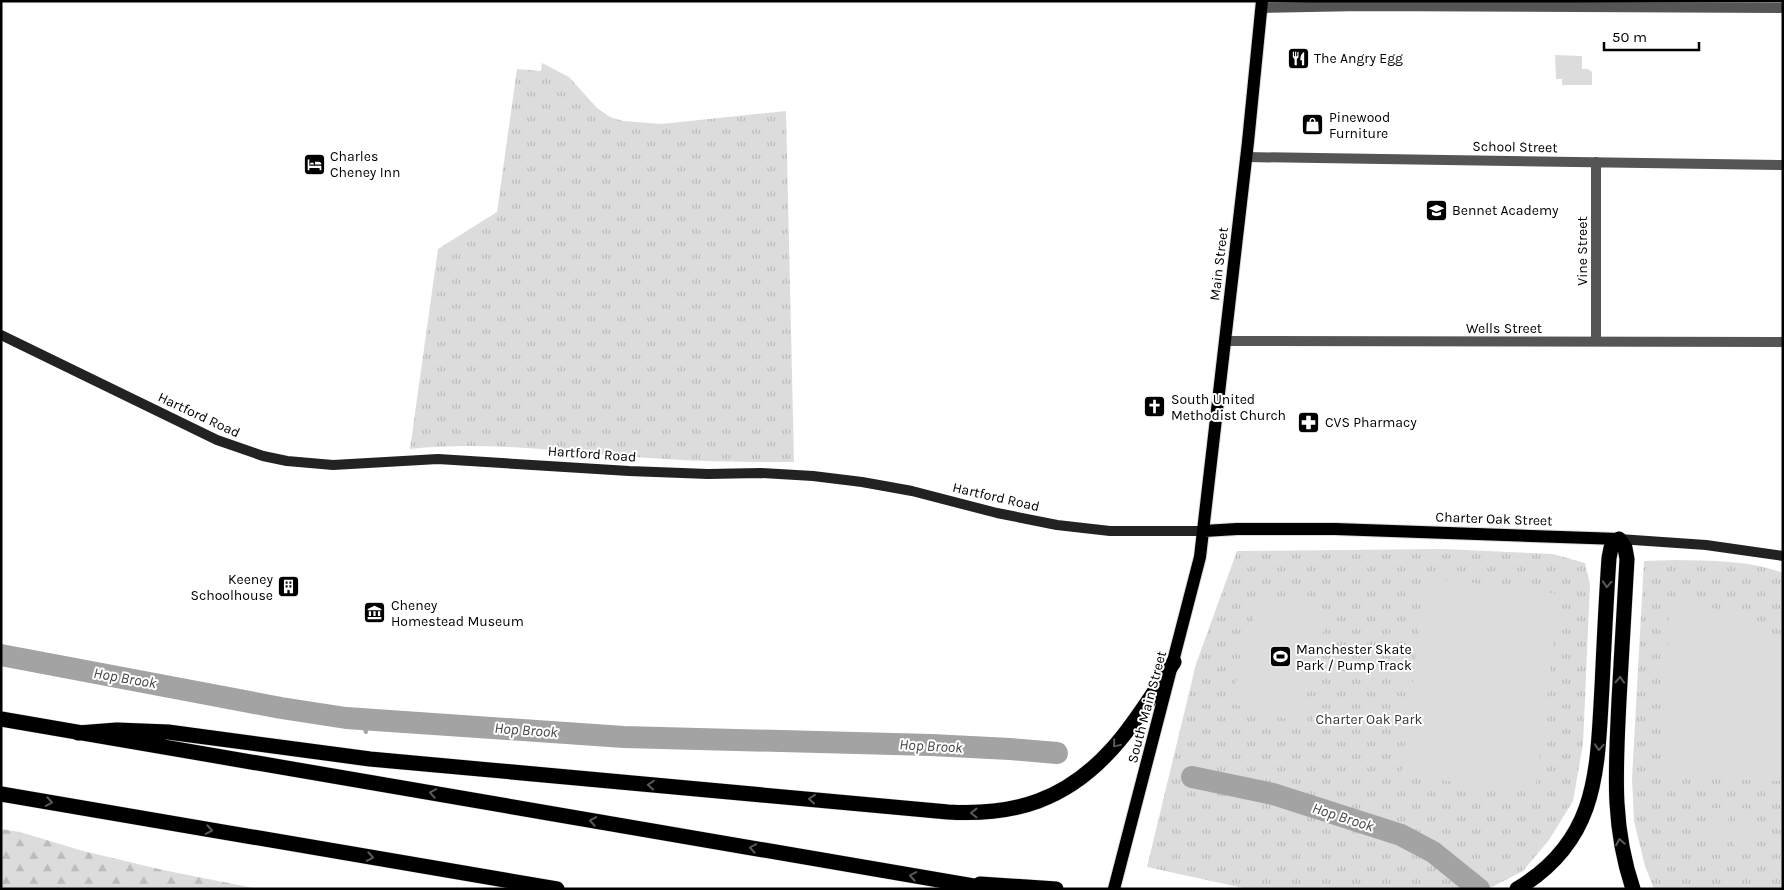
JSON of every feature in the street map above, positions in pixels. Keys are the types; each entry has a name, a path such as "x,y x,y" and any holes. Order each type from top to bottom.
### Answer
{"highway":[{"path":"1519,887 1543,870 1565,846 1582,821 1591,797 1597,763 1609,558 1611,548 1619,539 1625,548 1627,559 1616,796 1621,844 1633,889"},
{"path":"78,732 117,730 168,732 370,759 948,812 988,813 1011,810 1042,799 1072,783 1094,767 1121,739 1174,662"},
{"path":"1,719 990,889"},
{"path":"1,794 557,889"},
{"path":"961,884 1000,884 1056,889"}],"main road":[{"name":"Main Street","path":"1204,531 1261,5"},
{"name":"Hartford Road","path":"1,335 217,440 262,456 287,461 333,465 438,459 629,471 708,474 761,473 813,476 912,491 997,513 1066,526 1126,531 1204,531"},
{"name":"Charter Oak Street","path":"1204,531 1334,529 1619,539 1706,545 1783,556"},
{"name":"South Main Street","path":"1114,889 1194,584 1204,531"}],"street":[{"path":"1261,5 1783,8"},
{"name":"School Street","path":"1246,157 1783,165"},
{"name":"Vine Street","path":"1596,162 1596,341"},
{"name":"Wells Street","path":"1225,341 1783,342"}],"green space":[{"path":"1555,55 1582,56 1582,69 1588,69 1592,72 1592,85 1562,85 1562,79 1556,79"},
{"path":"542,63 569,77 597,108 610,117 623,121 661,124 786,111 794,462 681,460 506,447 474,446 410,449 438,249 497,212 517,69 541,71"},
{"name":"Charter Oak Park","path":"1442,549 1553,554 1585,563 1590,584 1583,744 1573,801 1549,840 1523,871 1488,889 1248,889 1147,867 1196,664 1237,551"},
{"path":"1677,560 1744,563 1783,573 1783,889 1654,889 1645,866 1634,821 1632,778 1644,561"},
{"path":"1426,577 1560,594 1535,792 1401,775"},
{"name":"Manchester Skate Park / Pump Track","path":"1261,593 1329,612 1298,722 1230,703"},
{"path":"1669,601 1700,605 1730,613 1758,626 1783,645 1783,781 1680,778 1673,780 1661,768 1664,762"},
{"path":"1707,808 1729,808 1727,854 1706,853"},
{"path":"1735,808 1756,809 1754,854 1734,854"},
{"path":"1,829 20,832 83,851 163,870 259,889 1,889"}],"waterway":[{"name":"Hop Brook","path":"1,655 281,708 346,718 624,737 931,745 1057,753"},
{"path":"361,719 366,732"},
{"name":"Hop Brook","path":"1192,777 1273,794 1401,835 1433,852 1479,889"}],"place":[{"name":"The Angry Egg","path":"1298,58"},
{"name":"Pinewood Furniture","path":"1313,125"},
{"name":"Charles Cheney Inn","path":"314,164"},
{"name":"Bennet Academy","path":"1436,210"},
{"name":"South United Methodist Church","path":"1155,407"},
{"name":"CVS Pharmacy","path":"1309,422"},
{"name":"Keeney Schoolhouse","path":"289,587"},
{"name":"Cheney Homestead Museum","path":"375,613"},
{"name":"Manchester Skate Park / Pump Track","path":"1280,657"}]}
